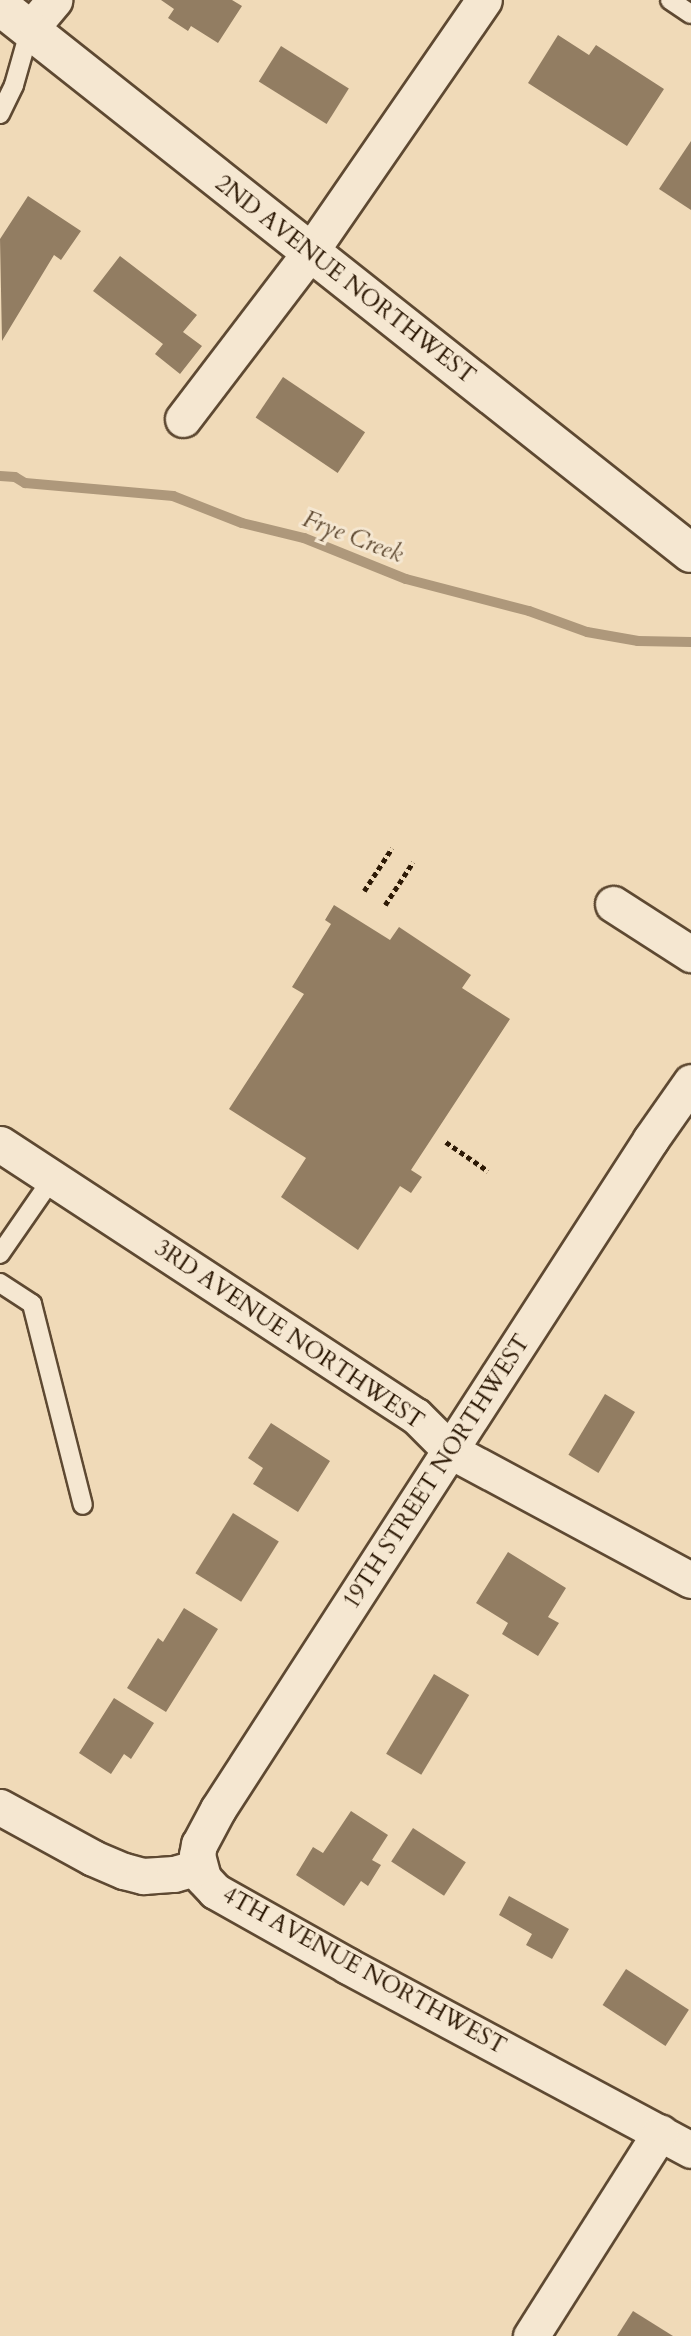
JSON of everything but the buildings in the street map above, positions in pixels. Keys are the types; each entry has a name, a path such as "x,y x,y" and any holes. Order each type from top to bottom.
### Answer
{"main road":[{"name":"2ND AVENUE NORTHWEST","path":"0,6 691,553"}],"street":[{"path":"30,29 54,0"},
{"path":"183,419 310,252 484,0"},
{"path":"613,904 691,954"},
{"name":"19TH STREET NORTHWEST","path":"198,1867 199,1843 218,1809 651,1139 691,1082"},
{"name":"3RD AVENUE NORTHWEST","path":"0,1144 416,1416 451,1451 691,1580"},
{"path":"0,1807 93,1858 124,1871 153,1876 174,1874 198,1867"},
{"name":"4TH AVENUE NORTHWEST","path":"198,1867 203,1878 215,1891 348,1966 691,2150"},
{"path":"531,2336 660,2133"}],"lane":[{"path":"670,0 691,14"},
{"path":"0,114 14,85 30,29"},
{"path":"0,1254 52,1178"},
{"path":"0,1283 32,1304 83,1505"}],"path":[{"path":"364,891 392,848"},
{"path":"385,905 413,862"},
{"path":"446,1143 488,1171"}],"waterway":[{"name":"Frye Creek","path":"0,476 15,477 25,483 173,496 242,523 304,538 406,579 529,611 587,632 638,641 691,642"}]}
